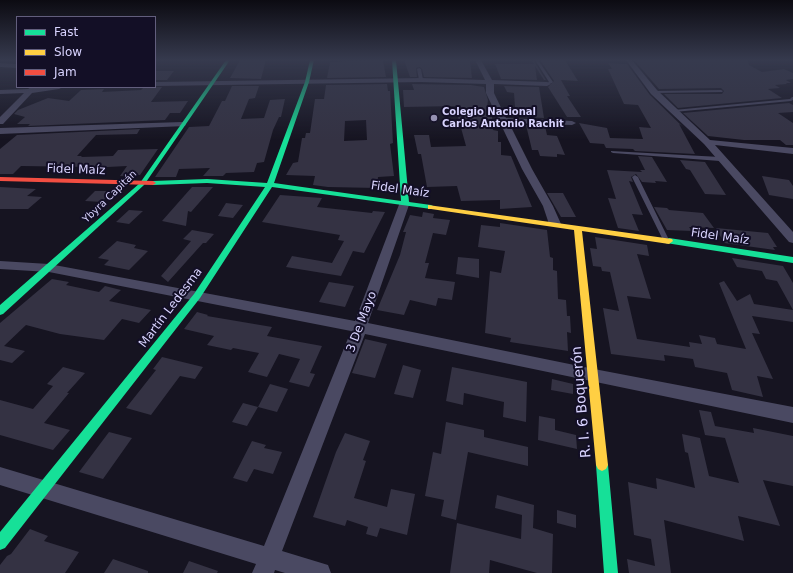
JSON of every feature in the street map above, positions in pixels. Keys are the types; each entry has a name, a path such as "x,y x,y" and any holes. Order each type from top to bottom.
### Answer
{"street":[{"name":"Ybyra Capitán","path":"0,311 142,184 208,87"},
{"name":"Martín Ledesma","path":"0,543 197,296 270,185 305,87"},
{"name":"3 De Mayo","path":"266,565 360,327 405,202 396,87"},
{"path":"490,87 490,94 527,169 548,206 555,224"},
{"path":"650,87 707,142 720,159 793,239"},
{"path":"0,92 46,88"},
{"path":"0,122 32,89"},
{"path":"504,120 572,123"},
{"path":"0,131 182,124"},
{"path":"707,142 793,151"},
{"name":"Fidel Maíz","path":"0,179 142,184 207,181 270,185 405,202 793,260"},
{"name":"R. I. 6 Boquerón","path":"578,228 594,376 611,573"},
{"path":"0,265 49,268 360,327 594,376 793,415"},
{"path":"0,476 266,565 320,573"}],"lane":[{"path":"654,92 721,91"},
{"path":"674,111 790,100 793,98"},
{"path":"614,152 720,159"},
{"path":"635,177 667,242"}],"building":[{"path":"162,87 151,102 188,101 180,113 170,113 165,120 28,126 30,124 17,124 25,117 14,114 18,110 48,98 69,101 81,90 104,89 102,92 141,90 143,88"},
{"path":"232,87 259,87 255,98 249,99 241,119 264,118 270,100 285,99 281,117 279,117 273,130 264,162 257,163 254,172 226,173 223,176 203,176 210,168 179,169 176,177 155,177 189,127 209,126 222,101 225,101"},
{"path":"326,87 387,87 388,91 390,91 393,143 390,144 394,176 378,177 377,188 328,187 313,185 315,176 286,175 293,163 298,162 302,138 305,138 306,133 310,133 315,99 324,99","holes":["366,120 367,140 344,141 345,121"]},
{"path":"413,87 484,87 488,100 486,116 492,117 493,130 498,131 498,142 501,142 501,155 511,156 532,207 500,209 500,200 461,201 457,186 427,187 421,154 418,154 414,135 429,135 431,147 466,146 455,106 404,107 403,90 414,90"},
{"path":"504,87 539,87 544,118 524,117 523,112 518,112 518,107 515,107 514,93 507,92"},
{"path":"548,87 565,87 570,96 567,96 581,117 567,117"},
{"path":"616,87 644,87 650,95 682,126 679,124 695,154 606,148 604,144 590,143 579,123 607,128 610,138 643,139 639,127 651,128 638,105 624,104"},
{"path":"657,87 778,87 780,88 768,89 782,98 678,108 664,94 722,94 724,91 721,88 659,89"},
{"path":"789,103 793,105 793,112 778,113 793,123 793,145 786,145 780,140 744,140 708,136 683,113"},
{"path":"526,125 545,126 547,135 557,136 565,155 557,154 557,157 540,156 538,150 532,150"},
{"path":"140,129 137,134 96,135 77,156 113,156 118,150 158,149 140,175 120,176 127,166 88,168 89,167 21,166 13,174 0,174 0,149 17,135"},
{"path":"638,156 652,157 667,182 642,182 636,174 631,177 633,182 629,181 643,215 632,214 639,231 618,228 608,198 616,199 607,170 642,172 640,170 645,170"},
{"path":"680,160 705,162 726,195 705,194 690,170 686,169"},
{"path":"762,176 789,180 793,186 793,199 769,195"},
{"path":"0,187 36,189 27,196 42,197 28,209 0,209"},
{"path":"192,187 213,187 191,212 188,211 186,226 162,221"},
{"path":"95,191 112,191 102,202 85,201"},
{"path":"547,193 563,193 576,217 561,217"},
{"path":"280,195 322,198 317,207 372,213 373,211 385,212 364,253 353,251 341,276 286,267 292,256 332,263 344,241 338,240 340,235 262,222"},
{"path":"226,203 243,205 233,218 218,216"},
{"path":"654,207 703,213 714,228 689,227 692,231 667,230"},
{"path":"129,210 143,211 129,224 116,222"},
{"path":"423,212 434,214 433,218 450,220 446,235 433,233 425,263 429,263 425,278 455,282 452,300 438,298 436,306 410,300 404,315 377,310 400,255 406,232 403,232 410,215 422,217"},
{"path":"500,223 547,230 550,257 553,258 553,270 557,271 558,299 566,300 567,316 570,316 571,333 567,332 568,351 510,342 511,338 485,333 490,271 501,273 505,251 478,247 481,225 500,227"},
{"path":"716,228 768,233 777,247 773,247 775,250 724,243"},
{"path":"192,230 214,234 206,243 203,243 168,282 161,276 191,241 183,239"},
{"path":"595,237 647,245 649,256 637,254 651,299 627,296 637,339 690,347 689,342 702,344 699,335 715,338 717,344 746,349 719,283 724,281 737,301 750,294 754,304 793,310 793,322 752,316 760,334 752,333 773,379 757,376 763,397 732,390 727,373 695,367 693,359 664,355 665,361 611,354 603,308 619,311 610,272 602,271 601,267 593,266 590,248 597,249"},
{"path":"117,241 136,245 134,248 148,251 129,270 104,265 109,260 98,258"},
{"path":"458,257 479,259 479,278 456,274"},
{"path":"732,258 783,266 793,283 793,310 777,281 766,279 762,271 737,267"},
{"path":"52,279 69,282 66,285 99,292 105,286 121,290 109,301 151,310 139,323 122,319 104,340 60,334 26,325 4,346 25,351 12,363 0,360 0,323"},
{"path":"329,282 354,286 345,307 319,302"},
{"path":"197,312 208,315 207,316 272,327 267,336 322,346 310,373 315,374 309,387 289,382 300,359 279,354 267,377 248,372 259,353 233,348 231,350 207,345 214,336 184,329"},
{"path":"365,339 387,344 375,378 352,373"},
{"path":"162,357 203,367 195,379 180,376 151,415 126,408 156,370 153,369"},
{"path":"403,365 421,370 413,398 394,394"},
{"path":"63,367 85,373 67,393 69,393 44,423 70,430 53,450 0,435 0,400 33,409 53,386 47,384"},
{"path":"452,367 527,382 526,422 503,417 504,402 464,393 463,405 446,401"},
{"path":"552,379 573,384 573,394 551,390"},
{"path":"270,384 288,389 277,412 258,407"},
{"path":"243,403 258,407 247,426 232,422"},
{"path":"699,410 711,412 715,426 754,433 753,428 793,436 793,486 763,480 780,526 738,516 744,541 664,520 671,573 629,573 627,559 655,566 651,539 634,535 628,482 657,489 656,478 695,488 688,453 685,452 682,434 700,438 709,476 739,483 725,438 705,435"},
{"path":"539,416 555,419 555,430 576,435 577,449 538,440"},
{"path":"446,422 484,430 484,437 528,447 528,466 468,452 456,520 441,516 444,500 425,496 433,452 441,454"},
{"path":"109,432 132,438 103,479 79,472"},
{"path":"345,433 370,441 363,460 366,461 354,498 387,507 391,489 415,494 407,535 380,528 377,537 366,534 368,527 347,520 345,526 313,517 336,452"},
{"path":"252,441 266,445 264,448 282,452 273,474 254,469 247,482 233,478"},
{"path":"497,495 534,505 533,528 553,534 552,573 537,573 490,560 489,573 450,573 457,523 521,539 522,515 495,508"},
{"path":"557,510 576,515 576,528 557,523"},
{"path":"30,529 48,536 44,541 79,552 65,573 0,573 0,565 7,556 11,554"},
{"path":"113,559 148,571 148,573 104,573"},
{"path":"189,561 218,571 217,573 183,573"}],"traffic: fast":[{"path":"0,311 142,184 209,87"},
{"path":"0,543 197,296 270,185 305,87"},
{"path":"396,87 405,202"},
{"path":"153,183 207,181 270,185 431,207"},
{"path":"669,241 793,260"},
{"path":"602,465 611,573"}],"traffic: slow":[{"path":"431,207 669,241"},
{"path":"578,228 602,465"}],"traffic: jam":[{"path":"0,179 153,183"}],"place":[{"name":"Colegio Nacional Carlos Antonio Rachit","path":"434,118"}]}
